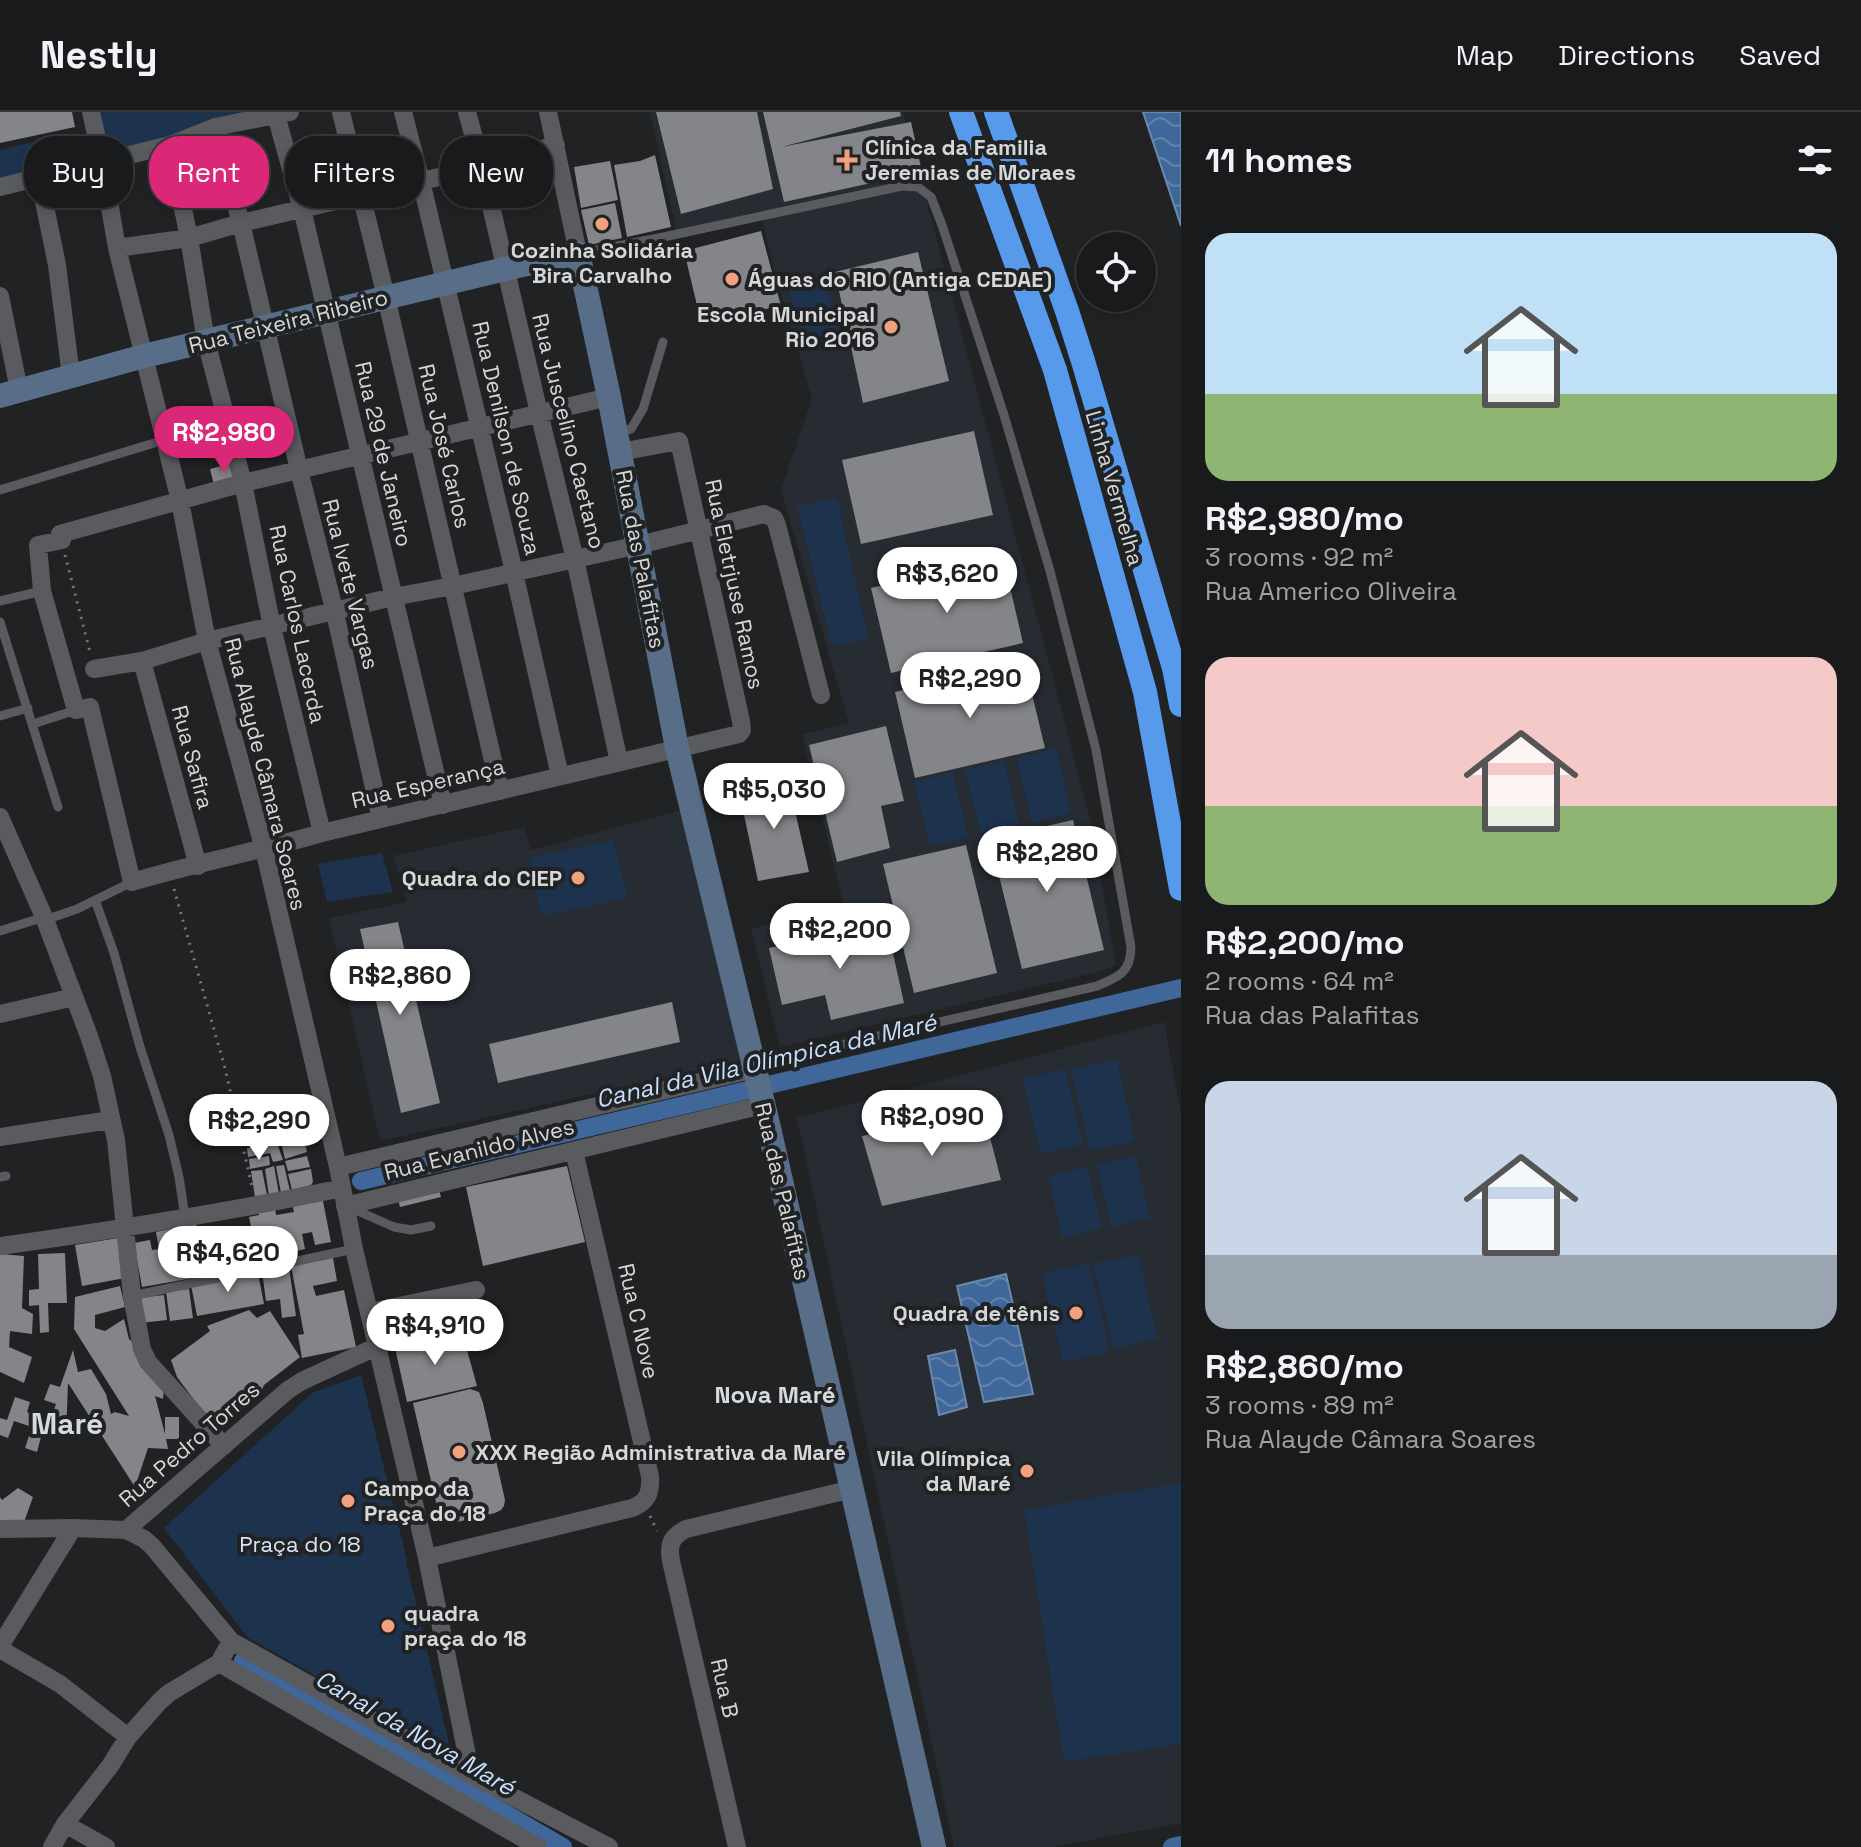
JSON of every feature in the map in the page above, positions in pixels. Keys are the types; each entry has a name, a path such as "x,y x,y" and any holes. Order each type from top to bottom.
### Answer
{"highway":[{"name":"Linha Vermelha","path":"961,112 1055,370 1145,692 1181,889"},
{"name":"Linha Vermelha","path":"996,112 1079,348 1169,654 1181,705"}],"street":[{"name":"Rua Alayde Câmara Soares","path":"91,112 96,136"},
{"name":"Rua José Carlos","path":"341,112 347,136"},
{"name":"Rua Denilson de Souza","path":"403,112 409,136"},
{"name":"Rua Juscelino Caetano","path":"467,112 474,136"},
{"name":"Rua das Palafitas","path":"548,112 609,397 677,748 759,1086 934,1847"},
{"path":"192,136 215,127 283,114"},
{"name":"Rua 29 de Janeiro","path":"283,114 359,456 443,805"},
{"name":"Rua Ivete Vargas","path":"215,127 335,613 381,819"},
{"path":"0,187 24,181"},
{"name":"Rua Denilson de Souza","path":"424,193 560,776"},
{"path":"45,208 57,265 71,376"},
{"name":"Rua Alayde Câmara Soares","path":"110,208 117,248 180,501 207,641 264,849 338,1167 354,1249 427,1558 471,1775"},
{"name":"Rua Carlos Lacerda","path":"183,208 206,341 243,483 272,627 322,833"},
{"path":"117,248 189,238 306,208"},
{"name":"Rua José Carlos","path":"365,208 500,791"},
{"name":"Rua Juscelino Caetano","path":"491,208 575,559 619,762"},
{"name":"Rua Teixeira Ribeiro","path":"10,393 265,326 578,253"},
{"path":"0,296 10,393"},
{"path":"132,882 90,707 76,710 42,591 38,545 243,483 609,397"},
{"name":"Rua Eletrjuse Ramos","path":"618,442 679,441 741,721 741,732 736,735"},
{"path":"94,669 142,661 207,641 393,597 639,545 764,514 770,515 777,525 821,695"},
{"name":"Rua Safira","path":"142,661 198,866"},
{"name":"Rua Esperança","path":"132,882 322,833 736,735"},
{"path":"0,818 45,918 102,1076 116,1140 132,1296 142,1349 148,1362 224,1446"},
{"path":"0,1014 74,997"},
{"name":"Rua Evanildo Alves","path":"0,1246 256,1206 344,1197 574,1151 759,1086"},
{"name":"Rua Evanildo Alves","path":"338,1167 759,1086"},
{"path":"0,1137 110,1120"},
{"name":"Rua C Nove","path":"574,1151 650,1476 650,1491 644,1502"},
{"path":"370,1312 476,1290"},
{"name":"Rua Pedro Torres","path":"231,1641 152,1546 126,1530 288,1390 378,1346"},
{"path":"672,1539 686,1529 852,1489"},
{"path":"427,1558 632,1508 644,1502"},
{"path":"73,1528 0,1647 60,1684 128,1737"},
{"path":"0,1529 126,1530"},
{"name":"Rua B","path":"672,1539 669,1548 671,1561 737,1847"},
{"path":"52,1847 128,1737 169,1693 219,1663 231,1641 471,1775 609,1847"},
{"path":"219,1663 538,1847"},
{"path":"65,1824 106,1847"}],"lane":[{"path":"578,253 902,186 918,187 928,193 942,225 1004,415 1050,571 1096,750 1131,947 1129,964 1123,973 1097,986 852,1042 759,1086"},
{"path":"618,442 631,429 643,409 663,342"},
{"path":"0,490 164,440"},
{"path":"0,601 42,591"},
{"path":"0,622 58,807"},
{"path":"0,716 28,708"},
{"path":"33,724 76,710"},
{"path":"0,931 95,900 132,882"},
{"path":"95,900 169,1135 185,1217"},
{"path":"344,1197 394,1227 411,1230 431,1226"},
{"path":"132,1296 354,1249"}],"path":[{"path":"61,537 94,669"},
{"path":"169,871 225,1068 256,1206"},
{"path":"644,1502 655,1530 672,1539"}],"shaded area":[{"path":"650,112 903,112 1092,828 1116,965 1098,972 780,1047 751,929 843,903 802,734 849,723 781,490 812,398 774,270 761,213 676,230"},
{"path":"682,810 745,1060 380,1141 329,918 407,902 393,856 524,827 531,850"},
{"name":"Vila Olímpica da Maré","path":"1164,1022 1181,1113 1181,1823 1052,1847 954,1847 797,1118"}],"green space":[{"path":"98,112 273,112 188,136 149,136 149,146 133,150 133,136 102,136"},
{"path":"24,144 24,176 0,182 0,150"},
{"path":"825,274 840,338 804,347 787,283"},
{"path":"837,498 868,638 832,647 797,506"},
{"path":"1056,748 1071,813 1032,823 1017,758"},
{"path":"1004,761 1020,825 981,835 965,770"},
{"path":"953,772 968,837 930,846 914,782"},
{"name":"Quadra do CIEP","path":"613,840 628,898 541,916 529,858"},
{"path":"382,853 393,892 327,902 318,864"},
{"path":"1117,1059 1135,1141 1090,1151 1071,1069"},
{"path":"1065,1069 1083,1144 1041,1154 1022,1079"},
{"path":"1136,1156 1150,1218 1111,1227 1097,1165"},
{"path":"1087,1167 1102,1228 1062,1238 1048,1176"},
{"name":"Quadra de tênis","path":"1138,1254 1158,1338 1114,1349 1093,1264"},
{"name":"Quadra de tênis","path":"1089,1263 1110,1352 1063,1362 1042,1274"},
{"name":"Praça do 18","path":"361,1375 451,1752 248,1638 164,1528 312,1393"},
{"path":"1181,1483 1181,1744 1064,1762 1024,1510"}],"water":[{"path":"1143,112 1181,112 1181,226"},
{"path":"1006,1274 1033,1394 984,1402 957,1286"},
{"path":"955,1350 967,1407 939,1415 928,1356"}],"building":[{"path":"0,112 72,112 75,127 0,143"},
{"path":"656,112 757,112 773,189 681,214"},
{"name":"Clínica da Familia Jeremias de Moraes","path":"763,112 900,112 901,116 781,147 911,122 922,172 784,202"},
{"path":"655,155 671,227 627,237 614,165"},
{"path":"610,161 618,200 581,208 574,167"},
{"name":"Cozinha Solidária Bira Carvalho","path":"615,203 622,238 589,245 581,210"},
{"name":"Águas do RIO (Antiga CEDAE)","path":"761,231 781,306 701,322 684,251"},
{"name":"Escola Municipal Rio 2016","path":"918,252 949,381 863,403 835,272"},
{"path":"974,431 993,515 861,544 842,460"},
{"path":"233,463 237,479 214,485 210,469"},
{"path":"1003,557 1023,643 891,673 871,588"},
{"path":"1024,661 1045,748 915,778 895,692"},
{"path":"886,726 904,801 881,806 890,848 837,862 809,745"},
{"path":"788,780 809,872 758,881 739,791"},
{"path":"1073,820 1104,950 1022,969 990,839"},
{"path":"966,845 997,973 914,993 883,864"},
{"path":"398,922 440,1103 401,1113 360,929"},
{"path":"886,922 904,1003 831,1020 825,995 782,1005 769,948"},
{"path":"672,1002 680,1042 498,1083 489,1044"},
{"path":"983,1110 1001,1180 882,1206 862,1136"},
{"path":"268,1130 270,1142 246,1144 245,1134"},
{"path":"303,1136 307,1152 285,1159 281,1142"},
{"path":"277,1143 283,1160 273,1162 270,1153 248,1157 247,1148"},
{"path":"269,1156 270,1165 250,1169 249,1159"},
{"path":"307,1156 310,1167 288,1171 285,1161"},
{"path":"284,1165 290,1191 281,1193 276,1166"},
{"path":"274,1166 279,1194 269,1196 265,1169"},
{"path":"567,1166 585,1242 483,1266 466,1187"},
{"path":"311,1169 311,1185 292,1190 288,1174"},
{"path":"262,1170 267,1195 255,1197 251,1171"},
{"path":"435,1176 441,1197 400,1207 395,1187"},
{"path":"322,1196 331,1242 315,1245 312,1232 302,1234 305,1249 223,1267 217,1238 252,1231 249,1217 259,1215 258,1209 275,1206 276,1215 294,1212 292,1202"},
{"path":"196,1224 205,1276 142,1287 134,1243 150,1240 152,1250 159,1249 156,1232"},
{"path":"118,1238 125,1278 82,1286 75,1245"},
{"path":"65,1253 67,1303 48,1303 49,1332 40,1333 39,1305 29,1306 29,1290 39,1289 38,1254"},
{"path":"0,1254 24,1256 22,1308 33,1314 32,1334 10,1331 9,1347 32,1357 24,1383 0,1372"},
{"path":"333,1258 337,1281 313,1286 316,1296 344,1290 356,1347 302,1358 298,1335 304,1334 291,1266"},
{"path":"289,1267 296,1316 282,1318 280,1299 266,1301 262,1271"},
{"path":"258,1273 264,1304 197,1316 191,1285"},
{"path":"120,1286 125,1307 95,1315 95,1328 105,1331 124,1319 129,1339 140,1348 164,1387 163,1399 155,1396 165,1434 165,1417 179,1417 179,1439 166,1439 168,1449 148,1448 135,1487 68,1383 66,1437 45,1436 56,1404 44,1400 50,1384 60,1387 73,1350 78,1372 91,1369 106,1394 111,1414 115,1412 129,1416 74,1329 75,1297"},
{"path":"189,1289 193,1318 170,1321 166,1292"},
{"path":"164,1295 167,1320 140,1323 137,1298"},
{"path":"445,1300 452,1329 397,1344 389,1314"},
{"path":"249,1310 257,1318 270,1311 300,1357 215,1428 177,1377 171,1360 210,1331 207,1326"},
{"path":"462,1332 477,1386 407,1402 395,1348"},
{"name":"XXX Região Administrativa da Maré","path":"470,1389 479,1392 483,1403 504,1506 495,1513 441,1524 413,1403"},
{"path":"15,1397 30,1402 27,1412 46,1418 37,1452 25,1448 32,1427 14,1421 8,1438 0,1435 0,1418 7,1420"},
{"path":"18,1488 33,1497 23,1525 0,1525 0,1497 2,1500"}],"waterway":[{"name":"Canal da Vila Olímpica da Maré","path":"361,1181 1181,988"},
{"name":"Canal da Nova Maré","path":"243,1661 563,1847"},
{"name":"Canal da Nova Maré","path":"1172,1847 1181,1845"}],"place":[{"name":"Clínica da Familia Jeremias de Moraes","path":"847,160"},
{"name":"Cozinha Solidária Bira Carvalho","path":"602,224"},
{"name":"Águas do RIO (Antiga CEDAE)","path":"732,279"},
{"name":"Escola Municipal Rio 2016","path":"891,327"},
{"name":"Quadra do CIEP","path":"578,878"},
{"name":"Quadra de tênis","path":"1076,1313"},
{"name":"XXX Região Administrativa da Maré","path":"459,1452"},
{"name":"Vila Olímpica da Maré","path":"1027,1471"},
{"name":"Campo da Praça do 18","path":"348,1501"},
{"name":"quadra praça do 18","path":"388,1626"}],"district":[{"name":"Nova Maré","path":"775,1395"},
{"name":"Maré","path":"67,1424"}]}
